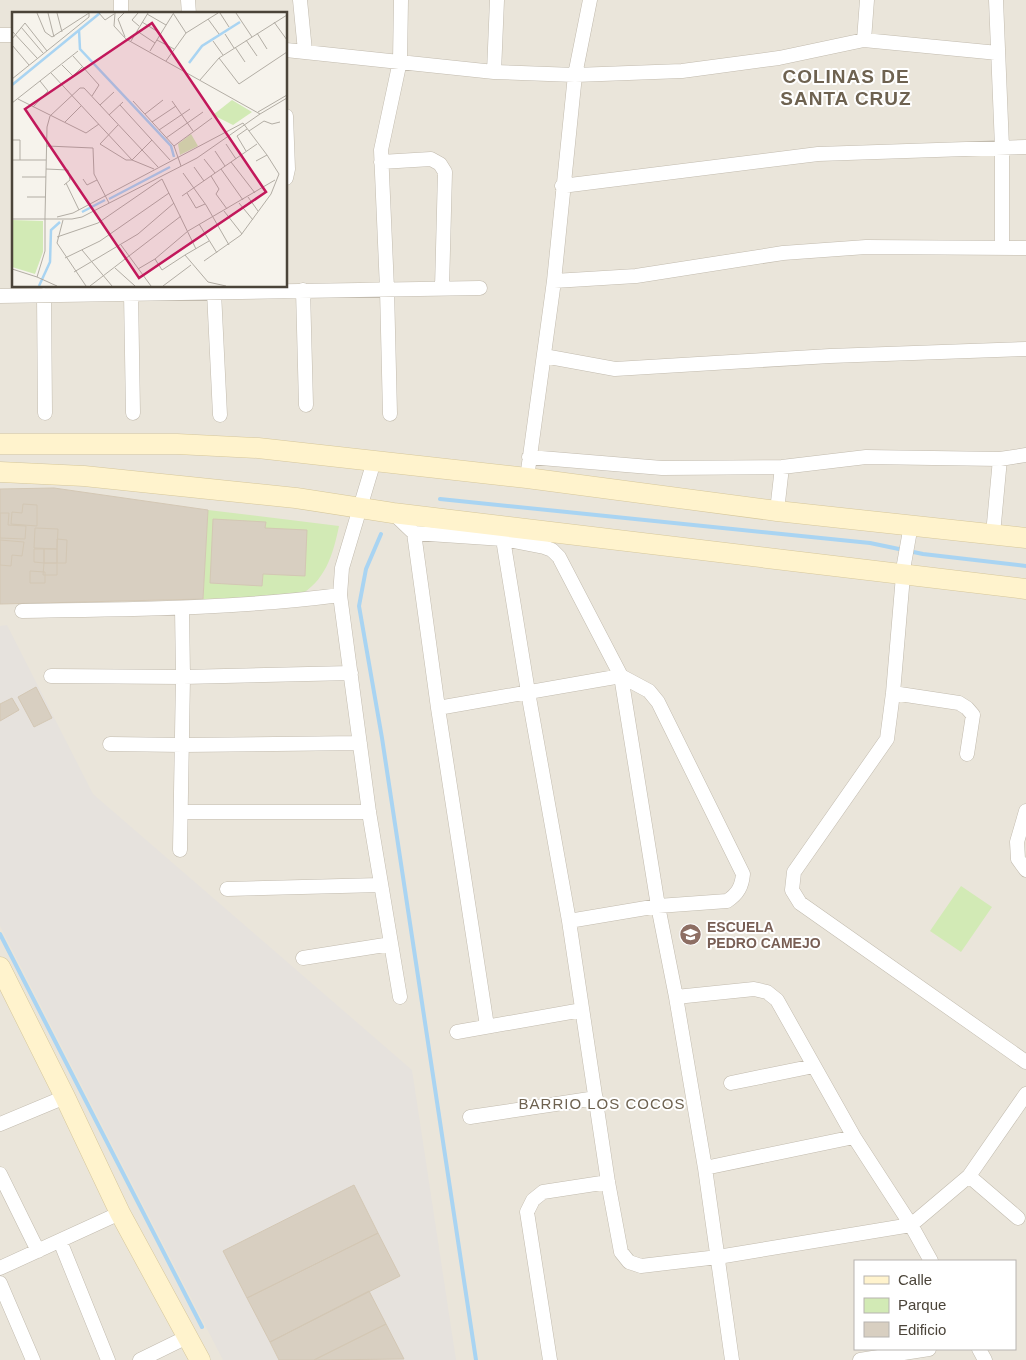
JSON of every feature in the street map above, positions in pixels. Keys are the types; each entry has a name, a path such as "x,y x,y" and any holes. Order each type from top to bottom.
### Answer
{"main road":[{"path":"0,444 177,444 249,447 527,478 910,530 993,534 1026,538"},
{"path":"0,472 84,476 296,498 393,513 903,569 1026,589"},
{"path":"0,967 65,1096 120,1213 200,1360"}],"street":[{"path":"300,0 305,52"},
{"path":"390,414 387,289 380,150 400,61 401,0"},
{"path":"494,72 498,0"},
{"path":"527,478 554,281 562,186 575,75 590,0"},
{"path":"864,40 867,0"},
{"path":"996,0 1002,147 1002,248"},
{"path":"288,50 494,72 575,75 682,71 780,58 864,40 998,53"},
{"path":"562,186 818,154 1026,147"},
{"path":"381,162 431,160 440,164 445,172 442,288"},
{"path":"554,281 636,276 783,253 866,247 1026,248"},
{"path":"0,296 44,295 81,290 131,293 166,290 214,292 250,289 480,288"},
{"path":"302,290 306,405"},
{"path":"214,292 220,415"},
{"path":"131,293 133,414"},
{"path":"44,295 45,413"},
{"path":"544,356 615,368 830,356 1026,349"},
{"path":"529,457 662,468 782,467 866,457 1000,459 1026,455"},
{"path":"993,534 1000,459"},
{"path":"374,461 342,568 340,595 369,812 400,997"},
{"path":"777,511 782,467"},
{"path":"393,513 414,533 438,708 487,1026"},
{"path":"910,530 903,569 893,693 887,739 794,872 792,890 800,904 1026,1062"},
{"path":"414,533 503,539 552,550 559,557 622,676 658,906 676,997 705,1168 732,1360"},
{"path":"503,539 569,921 608,1182 621,1252 629,1262 641,1266 718,1257 911,1225 969,1176 1026,1094"},
{"path":"22,611 182,608 340,595"},
{"path":"180,850 183,745 182,608"},
{"path":"51,676 183,677 351,673"},
{"path":"438,708 622,676 649,691 658,702 742,874 742,883 734,896 727,901 658,906 569,921"},
{"path":"893,693 959,703 968,708 973,715 968,754"},
{"path":"110,744 360,743"},
{"path":"1026,811 1017,842 1018,859 1026,870"},
{"path":"182,812 369,812"},
{"path":"227,889 380,885"},
{"path":"303,958 391,944"},
{"path":"676,997 754,989 767,992 777,1000 854,1137 911,1225 930,1260"},
{"path":"457,1032 582,1010"},
{"path":"731,1083 814,1066"},
{"path":"0,1124 65,1096"},
{"path":"470,1117 596,1098"},
{"path":"705,1168 854,1137"},
{"path":"0,1174 38,1250"},
{"path":"969,1176 1018,1218"},
{"path":"550,1360 527,1212 533,1200 543,1192 608,1182"},
{"path":"0,1268 120,1213"},
{"path":"60,1240 108,1360"},
{"path":"0,1283 33,1360"},
{"path":"140,1360 187,1337"},
{"path":"860,1360 923,1350"}],"shaded area":[{"path":"0,0 1026,0 1026,1360 0,1360"},
{"path":"7,625 93,794 412,1070 456,1360 223,1360 0,926 0,626"}],"green space":[{"path":"208,510 339,526 331,557 326,567 315,583 298,596 203,599"},
{"path":"961,886 992,907 961,952 930,931"}],"building":[{"path":"54,488 208,510 203,599 0,604 0,489"},
{"path":"23,504 37,505 37,526 11,524 12,512 22,513"},
{"path":"0,513 9,513 8,525 26,526 25,539 0,538"},
{"path":"213,519 266,522 265,528 307,530 305,576 263,574 262,586 210,583"},
{"path":"35,528 58,529 57,549 34,548"},
{"path":"57,539 67,540 66,563 57,563"},
{"path":"0,540 24,542 22,556 12,555 11,566 0,565"},
{"path":"34,549 44,549 44,563 34,562"},
{"path":"44,549 57,549 57,563 44,563"},
{"path":"44,563 57,563 57,575 43,575"},
{"path":"30,571 45,572 45,583 30,583"},
{"path":"36,687 52,718 34,727 18,697"},
{"path":"12,698 19,710 0,721 0,704"},
{"path":"354,1185 378,1233 247,1298 223,1251"},
{"path":"378,1233 400,1276 270,1342 247,1298"},
{"path":"369,1291 386,1324 314,1360 279,1360 270,1342"},
{"path":"386,1324 404,1359 314,1360"}],"waterway":[{"path":"440,499 870,543 923,554 1026,566"},
{"path":"381,534 366,569 359,606 382,738 476,1360"},
{"path":"0,934 202,1327"}],"place":[{"name":"ESCUELA PEDRO CAMEJO","path":"691,935"}],"district":[{"name":"COLINAS DE SANTA CRUZ","path":"846,87"},
{"name":"BARRIO LOS COCOS","path":"602,1103"}]}
